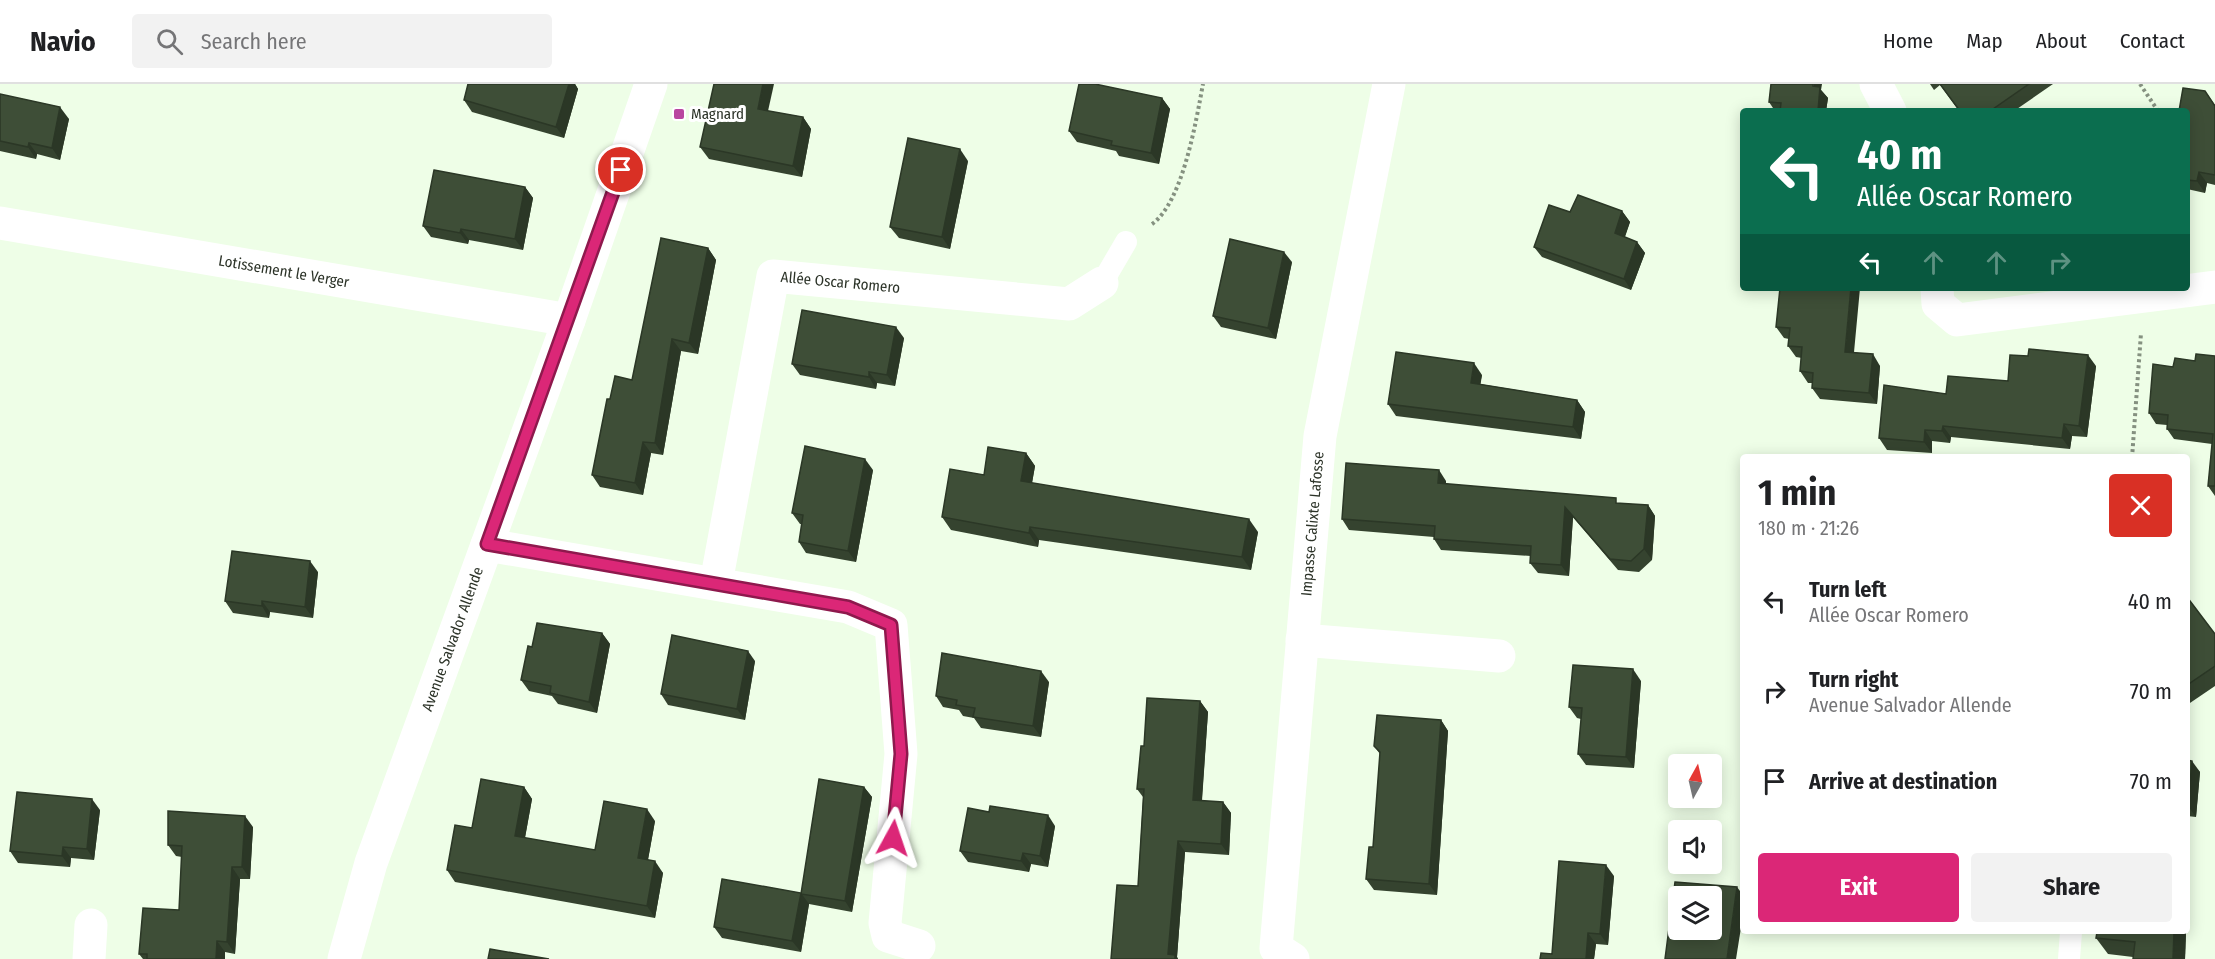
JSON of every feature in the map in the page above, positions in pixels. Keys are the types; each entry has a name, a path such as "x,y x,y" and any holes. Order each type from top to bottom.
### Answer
{"street":[{"name":"Avenue Salvador Allende","path":"344,959 371,862 569,320 651,84"},
{"name":"Impasse Calixte Lafosse","path":"1293,959 1275,948 1320,436 1389,84"},
{"path":"1876,84 1888,108"},
{"name":"Lotissement le Verger","path":"0,223 569,320"},
{"name":"Allée Oscar Romero","path":"716,583 773,276 1069,304 1102,284"},
{"path":"1937,291 1938,304 1957,320 2215,288"},
{"path":"487,544 848,607 891,625 901,754 885,923 888,936 919,945"},
{"path":"1302,640 1499,656"},
{"path":"88,959 91,925"}],"lane":[{"path":"1102,284 1126,242"},
{"path":"2069,959 2072,934"}],"path":[{"path":"1126,242 1161,217 1183,173 1203,84"},
{"path":"2140,84 2156,108"},
{"path":"2132,454 2143,297"}],"building":[{"path":"468,84 569,84 556,127 464,100"},
{"path":"714,84 763,84 758,109 803,117 793,166 700,147"},
{"path":"1079,84 1095,84 1162,98 1151,153 1111,145 1112,141 1069,131"},
{"path":"1771,84 1813,84 1813,86 1820,87 1818,108 1780,108 1781,103 1769,102"},
{"path":"1940,84 2029,84 1994,108 1958,108"},
{"path":"2183,88 2205,91 2215,106 2215,175 2199,172 2197,181 2190,180 2190,108 2180,108"},
{"path":"0,94 60,107 52,148 29,143 28,147 0,141"},
{"path":"908,138 960,149 942,237 890,227"},
{"path":"434,170 525,187 515,239 461,229 460,233 423,226"},
{"path":"1578,195 1622,211 1615,233 1637,242 1624,279 1534,247 1549,205 1570,212"},
{"path":"661,238 708,248 689,343 672,339 655,443 643,442 635,483 592,475 607,399 610,399 615,376 632,380"},
{"path":"1230,239 1284,252 1268,328 1213,316"},
{"path":"1780,291 1851,291 1845,352 1873,354 1869,393 1812,388 1813,373 1800,371 1802,347 1788,346 1790,328 1776,327"},
{"path":"802,310 896,327 887,375 869,372 869,377 792,364"},
{"path":"2029,349 2088,355 2079,426 2064,424 2062,438 1943,426 1942,431 1925,430 1924,442 1879,438 1884,385 1946,394 1948,376 2008,381 2010,355 2028,356"},
{"path":"1396,352 1474,363 1471,383 1577,400 1573,427 1388,404"},
{"path":"2196,354 2215,356 2215,486 2208,486 2213,434 2167,429 2168,415 2149,413 2153,364 2173,367 2175,358 2195,361"},
{"path":"805,446 865,459 848,551 799,542 803,515 792,513"},
{"path":"988,447 1026,453 1021,481 1249,519 1242,557 1030,527 1029,533 942,517 950,469 984,475"},
{"path":"1346,463 1439,470 1438,483 1616,498 1616,503 1648,505 1644,549 1631,561 1610,559 1565,507 1561,565 1530,563 1531,546 1434,539 1435,526 1342,519"},
{"path":"232,551 310,561 305,607 262,601 262,606 225,601"},
{"path":"2190,601 2215,634 2215,666 2190,683"},
{"path":"537,623 602,633 589,702 550,693 551,686 521,680 528,646 532,647"},
{"path":"672,635 748,651 737,709 661,694"},
{"path":"942,653 1041,671 1033,726 973,717 975,708 956,705 957,700 936,696"},
{"path":"1573,665 1633,669 1626,757 1578,754 1582,708 1569,707"},
{"path":"1147,698 1200,701 1193,800 1223,802 1221,844 1178,841 1168,954 1175,955 1175,959 1111,959 1117,885 1138,886 1144,789 1137,789 1141,746 1144,746"},
{"path":"1377,715 1441,720 1429,884 1366,879 1369,847 1373,847 1380,752 1374,746"},
{"path":"2190,761 2192,761 2190,784"},
{"path":"481,779 524,787 515,836 595,850 604,801 647,809 638,858 655,861 647,906 447,870 455,825 472,828"},
{"path":"819,779 864,787 845,901 801,894"},
{"path":"17,792 92,799 87,849 63,847 62,856 10,851"},
{"path":"990,806 1048,815 1040,856 1023,853 1021,861 960,851 968,808 989,812"},
{"path":"168,811 245,816 242,867 232,867 227,942 217,941 216,959 147,959 147,954 139,954 143,908 179,910 182,846 168,845"},
{"path":"1559,861 1606,865 1600,934 1588,933 1586,959 1540,959 1541,953 1552,954"},
{"path":"722,879 801,893 792,941 714,927"},
{"path":"1675,882 1737,887 1727,959 1665,959 1668,936 1668,940 1722,940 1722,886 1674,886"},
{"path":"2097,934 2174,934 2173,959 2133,959 2135,942 2096,938"},
{"path":"490,949 549,959 488,959"}],"place":[{"name":"Magnard","path":"679,114"}],"route":[{"path":"621,170 487,544 848,607 891,625 901,754 893,838"}]}
